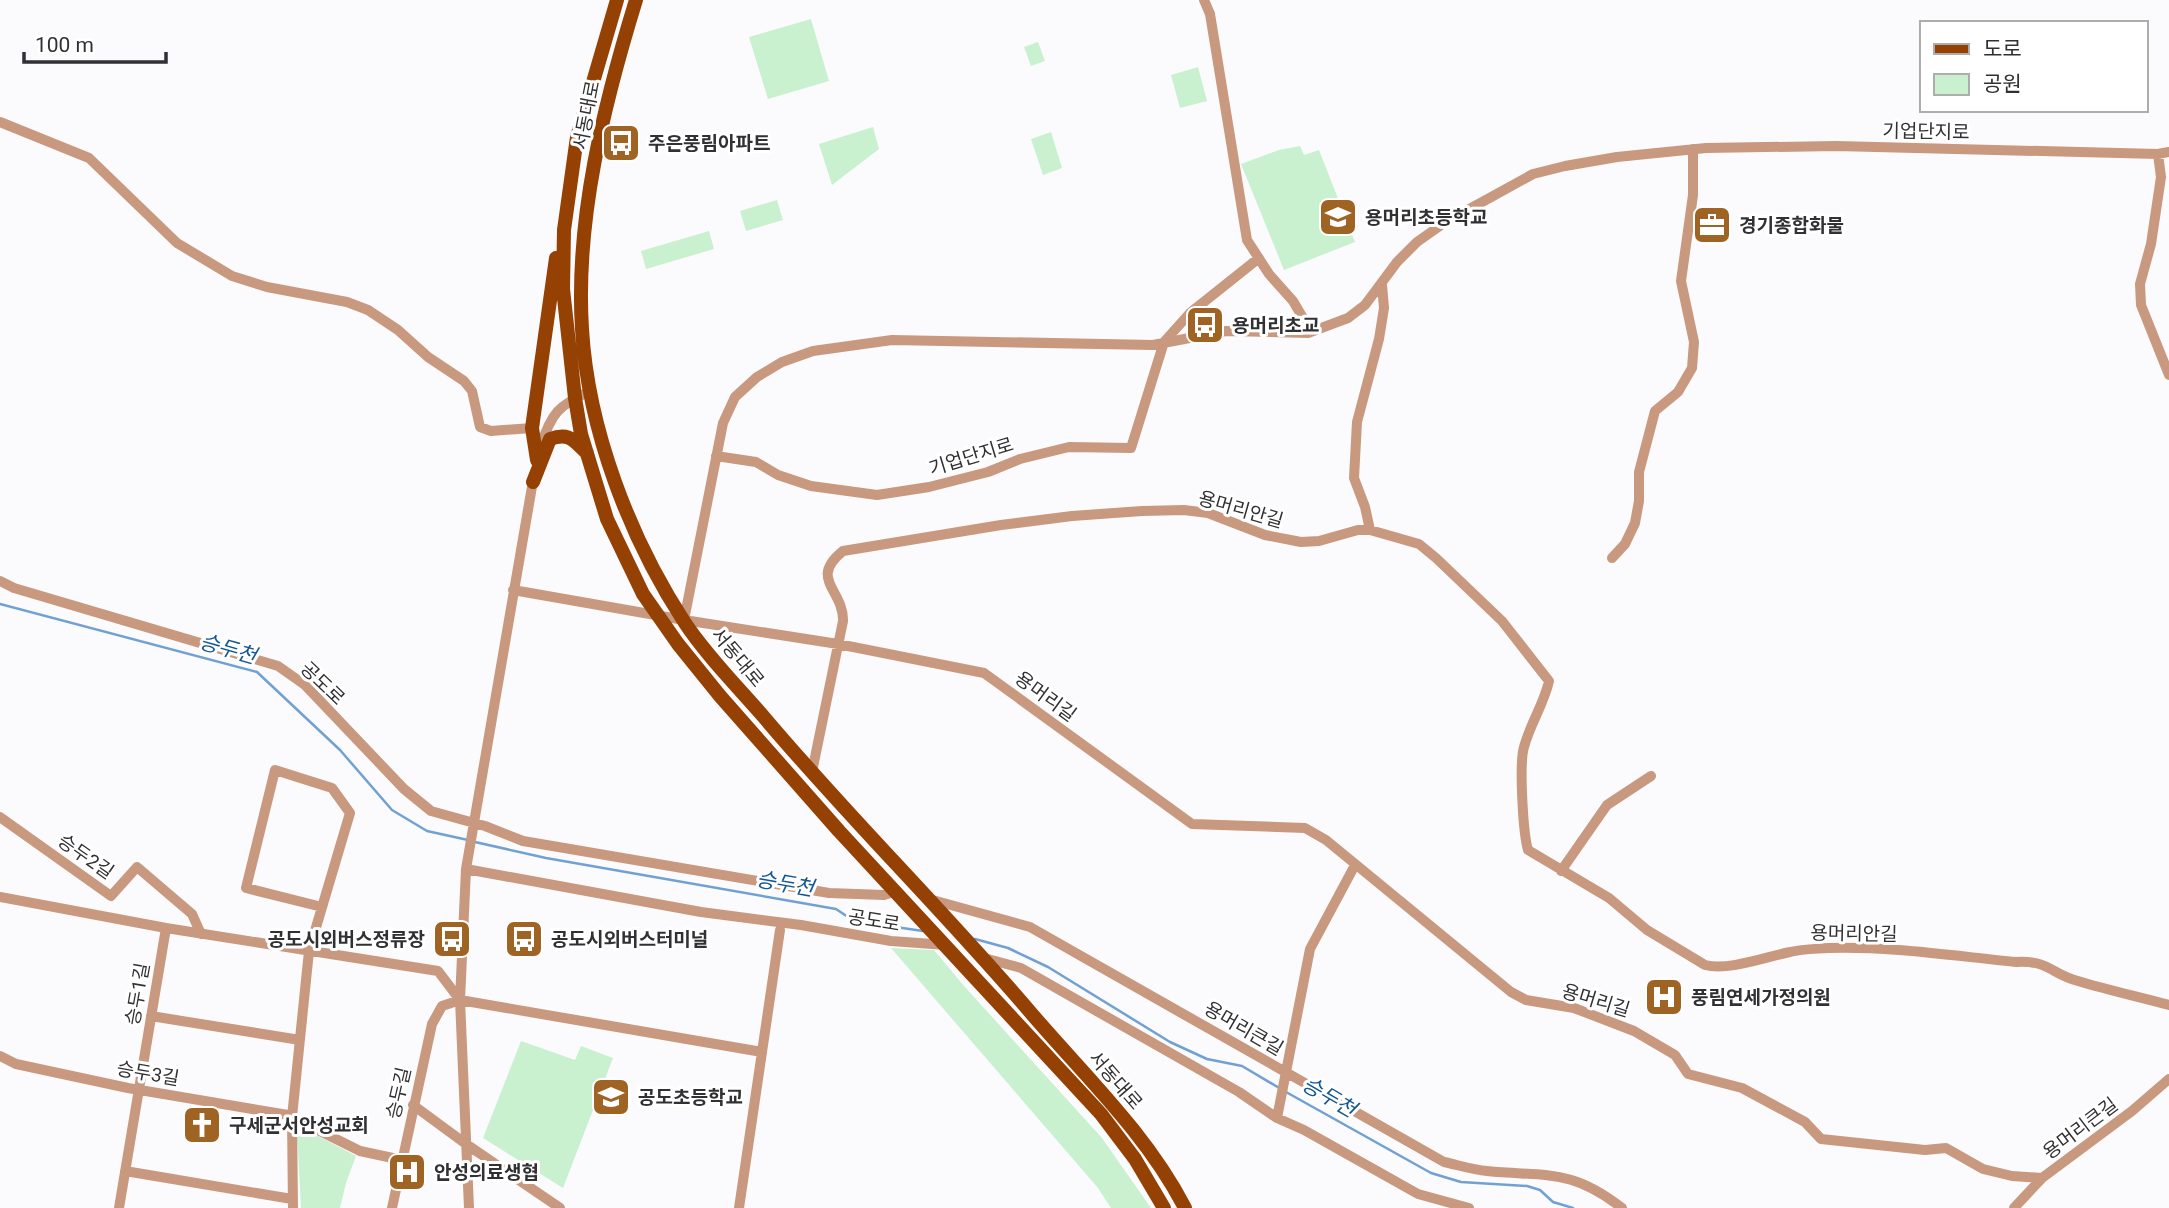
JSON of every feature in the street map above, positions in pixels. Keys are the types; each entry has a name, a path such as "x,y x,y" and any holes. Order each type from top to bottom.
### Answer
{"main road":[{"name":"서동대로","path":"617,0 577,138 564,229 563,289 575,398 581,434 607,519 643,594 678,644 752,734 1101,1114 1135,1159 1164,1208"},
{"name":"서동대로","path":"636,0 613,75 585,220 581,275 582,329 590,391 617,492 635,534 660,582 695,636 812,772 981,955 1143,1141 1185,1208"},
{"path":"537,460 533,428 555,261 564,229"},
{"path":"533,482 550,439 561,435 571,438 587,453"}],"street":[{"path":"1204,0 1210,14 1247,240 1269,274 1293,301 1308,333"},
{"path":"0,122 89,159 177,243 232,276 267,287 347,302 368,310 398,330 428,358 464,381 472,391 480,427 491,431 533,428"},
{"name":"기업단지로","path":"684,621 723,423 735,397 757,377 774,367 813,351 891,340 1153,345 1226,331 1308,333 1348,318 1366,305 1397,262 1417,242 1444,223 1533,174 1617,157 1693,149 1836,146 2164,153 2151,244 2140,284 2141,305 2169,375"},
{"path":"1612,558 1625,544 1635,523 1639,501 1639,472 1655,411 1678,392 1692,368 1694,342 1681,281 1693,195 1693,149"},
{"path":"1164,342 1190,313 1259,258"},
{"path":"1370,530 1354,478 1357,422 1380,339 1384,308 1382,285"},
{"name":"기업단지로","path":"716,456 756,462 778,475 811,486 877,495 929,487 1069,447 1131,448 1164,342"},
{"path":"469,1208 460,1000 466,864 471,827 537,460 548,423 556,411 590,391"},
{"name":"용머리안길","path":"812,772 843,610 839,598 828,584 827,573 831,561 843,551 1072,516 1142,511 1184,510 1208,513 1265,536 1301,542 1370,530 1419,544 1436,558 1502,621 1549,681 1539,713 1523,748 1524,836 1528,850 1609,898 1647,930 1705,965 1713,967 1794,951 1829,948 2032,961 2074,980 2169,1005"},
{"name":"공도로","path":"0,581 14,588 278,666 304,685 404,789 431,811 471,827 523,841 829,893 901,896"},
{"path":"513,590 684,621"},
{"name":"용머리길","path":"684,621 838,644 984,673 1192,824 1305,828 1326,840 1511,992 1527,1000 1574,1008 1634,1031 1675,1055 1688,1074 1742,1088 1805,1122 1821,1139 1925,1150 1946,1148 1983,1169 2012,1176 2042,1178"},
{"path":"125,1171 293,1204 292,1117 309,951 350,813 332,788 275,771 246,888 322,907"},
{"path":"1562,871 1607,805 1651,776"},
{"name":"승두2길","path":"0,817 111,896 136,867 192,914 201,934"},
{"name":"공도로","path":"466,864 701,912 801,925 891,941 943,942"},
{"path":"1277,1114 1310,949 1355,865"},
{"path":"0,897 201,934 438,971 460,1000 762,1052"},
{"name":"용머리큰길","path":"931,903 1030,927 1285,1077 1444,1162 1484,1171 1552,1174 1602,1192 1622,1208"},
{"name":"승두1길","path":"119,1208 166,928"},
{"path":"739,1208 780,930"},
{"path":"981,955 1021,968 1418,1194 1469,1208"},
{"name":"승두길","path":"392,1208 432,1024 442,1006 460,1000"},
{"path":"152,1016 300,1040"},
{"name":"승두3길","path":"0,1056 16,1064 139,1090 292,1117 360,1151 402,1160"},
{"name":"용머리큰길","path":"2014,1208 2042,1178 2132,1111 2169,1079"},
{"path":"413,1105 560,1208"}],"green space":[{"path":"811,19 829,81 768,99 749,37"},
{"path":"1038,42 1045,61 1031,66 1024,47"},
{"path":"1198,67 1207,101 1180,108 1171,75"},
{"path":"873,127 879,149 832,185 819,144"},
{"path":"1051,132 1062,168 1043,175 1031,139"},
{"path":"1300,146 1304,155 1319,150 1355,242 1284,270 1241,164 1279,150"},
{"path":"777,200 783,220 746,231 740,211"},
{"path":"709,231 714,249 646,269 641,251"},
{"path":"891,948 934,950 1102,1138 1151,1208 1111,1208 1098,1188"},
{"path":"521,1041 575,1060 581,1046 613,1058 563,1188 483,1138"},
{"path":"303,1128 356,1156 340,1208 301,1208 297,1133"}],"waterway":[{"name":"승두천","path":"0,604 257,672 340,750 392,810 427,831 468,840"},
{"name":"승두천","path":"475,842 546,858 836,909 854,921 923,931"},
{"name":"승두천","path":"975,939 1008,948 1048,967 1170,1042 1207,1059 1242,1066 1281,1089"},
{"name":"승두천","path":"1286,1092 1431,1173 1461,1182 1527,1186 1540,1190 1553,1202 1573,1208"}],"place":[{"name":"주은풍림아파트","path":"621,143"},
{"name":"용머리초등학교","path":"1338,217"},
{"name":"경기종합화물","path":"1712,225"},
{"name":"용머리초교","path":"1205,325"},
{"name":"공도시외버스정류장","path":"452,939"},
{"name":"공도시외버스터미널","path":"524,939"},
{"name":"풍림연세가정의원","path":"1664,997"},
{"name":"공도초등학교","path":"611,1097"},
{"name":"구세군서안성교회","path":"202,1125"},
{"name":"안성의료생협","path":"407,1172"}]}
